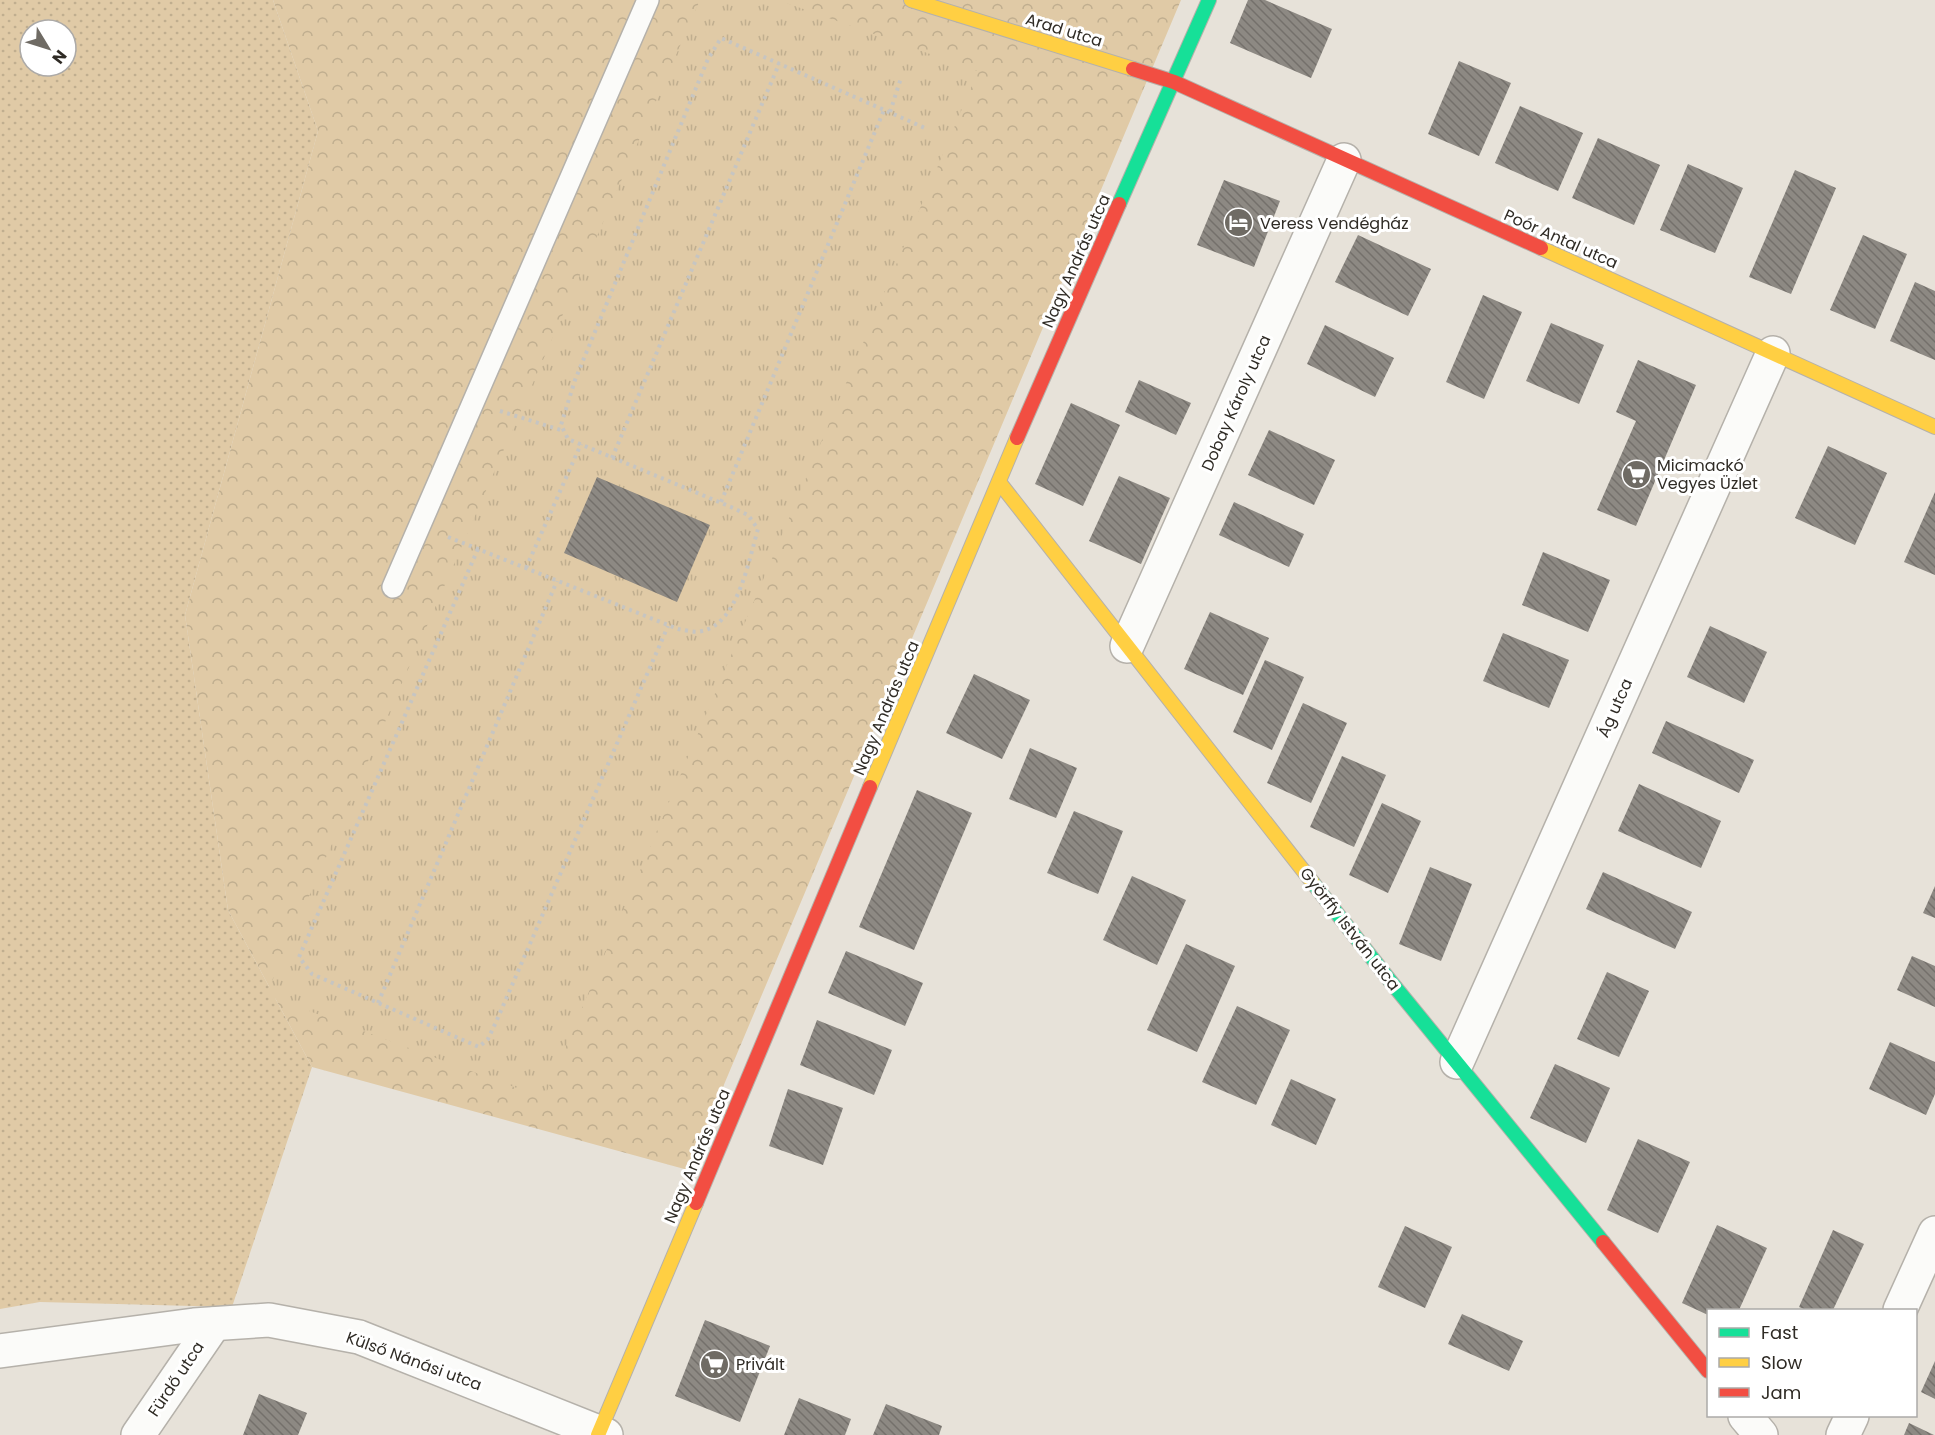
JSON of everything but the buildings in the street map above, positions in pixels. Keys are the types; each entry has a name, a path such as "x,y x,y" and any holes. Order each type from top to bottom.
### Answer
{"street":[{"name":"Arad utca","path":"911,0 1174,82"},
{"name":"Nagy András utca","path":"601,1434 1055,348 1209,0"},
{"name":"Poór Antal utca","path":"1174,82 1935,427"},
{"name":"Dobay Károly utca","path":"1127,646 1344,160"},
{"name":"Ág utca","path":"1457,1062 1773,353"},
{"name":"Györffy István utca","path":"999,482 1391,982 1707,1370"},
{"path":"1901,1309 1935,1233"},
{"name":"Külső Nánási utca","path":"0,1351 214,1324 269,1320 359,1338 601,1434"},
{"name":"Fürdő utca","path":"138,1435 214,1324"},
{"path":"1746,1417 1761,1435"},
{"path":"1843,1435 1852,1417"}],"lane":[{"path":"393,587 648,0"}],"path":[{"path":"420,525 668,626 701,632 720,623 738,595 758,529 748,515 721,502 568,439 561,425 575,380 708,59 721,39 925,128"},
{"path":"612,458 779,64"},
{"path":"890,112 901,78"},
{"path":"721,502 884,110"},
{"path":"474,403 564,431"},
{"path":"526,568 581,444"},
{"path":"478,549 299,957 312,975 479,1047 488,1039 668,626"},
{"path":"378,1003 557,581"}],"green space":[{"path":"0,0 273,0 318,131 185,615 228,910 312,1067 232,1307 40,1302 0,1309"},
{"path":"273,0 1181,0 688,1170 312,1067 228,910 185,615 318,131"},
{"path":"700,0 778,0 978,71 544,1098 266,995"}],"traffic: fast":[{"path":"1119,204 1209,0"},
{"path":"1313,883 1603,1242"}],"traffic: slow":[{"path":"911,0 1133,69"},
{"path":"1541,248 1935,427"},
{"path":"870,787 1017,438"},
{"path":"999,482 1313,883"},
{"path":"598,1435 696,1203"}],"traffic: jam":[{"path":"1133,69 1174,82 1541,248"},
{"path":"1017,438 1119,204"},
{"path":"696,1203 870,787"},
{"path":"1603,1242 1707,1370"}],"place":[{"name":"Veress Vendégház","path":"1239,223"},
{"name":"Micimackó Vegyes Üzlet","path":"1636,474"},
{"name":"Privált","path":"715,1364"}]}
